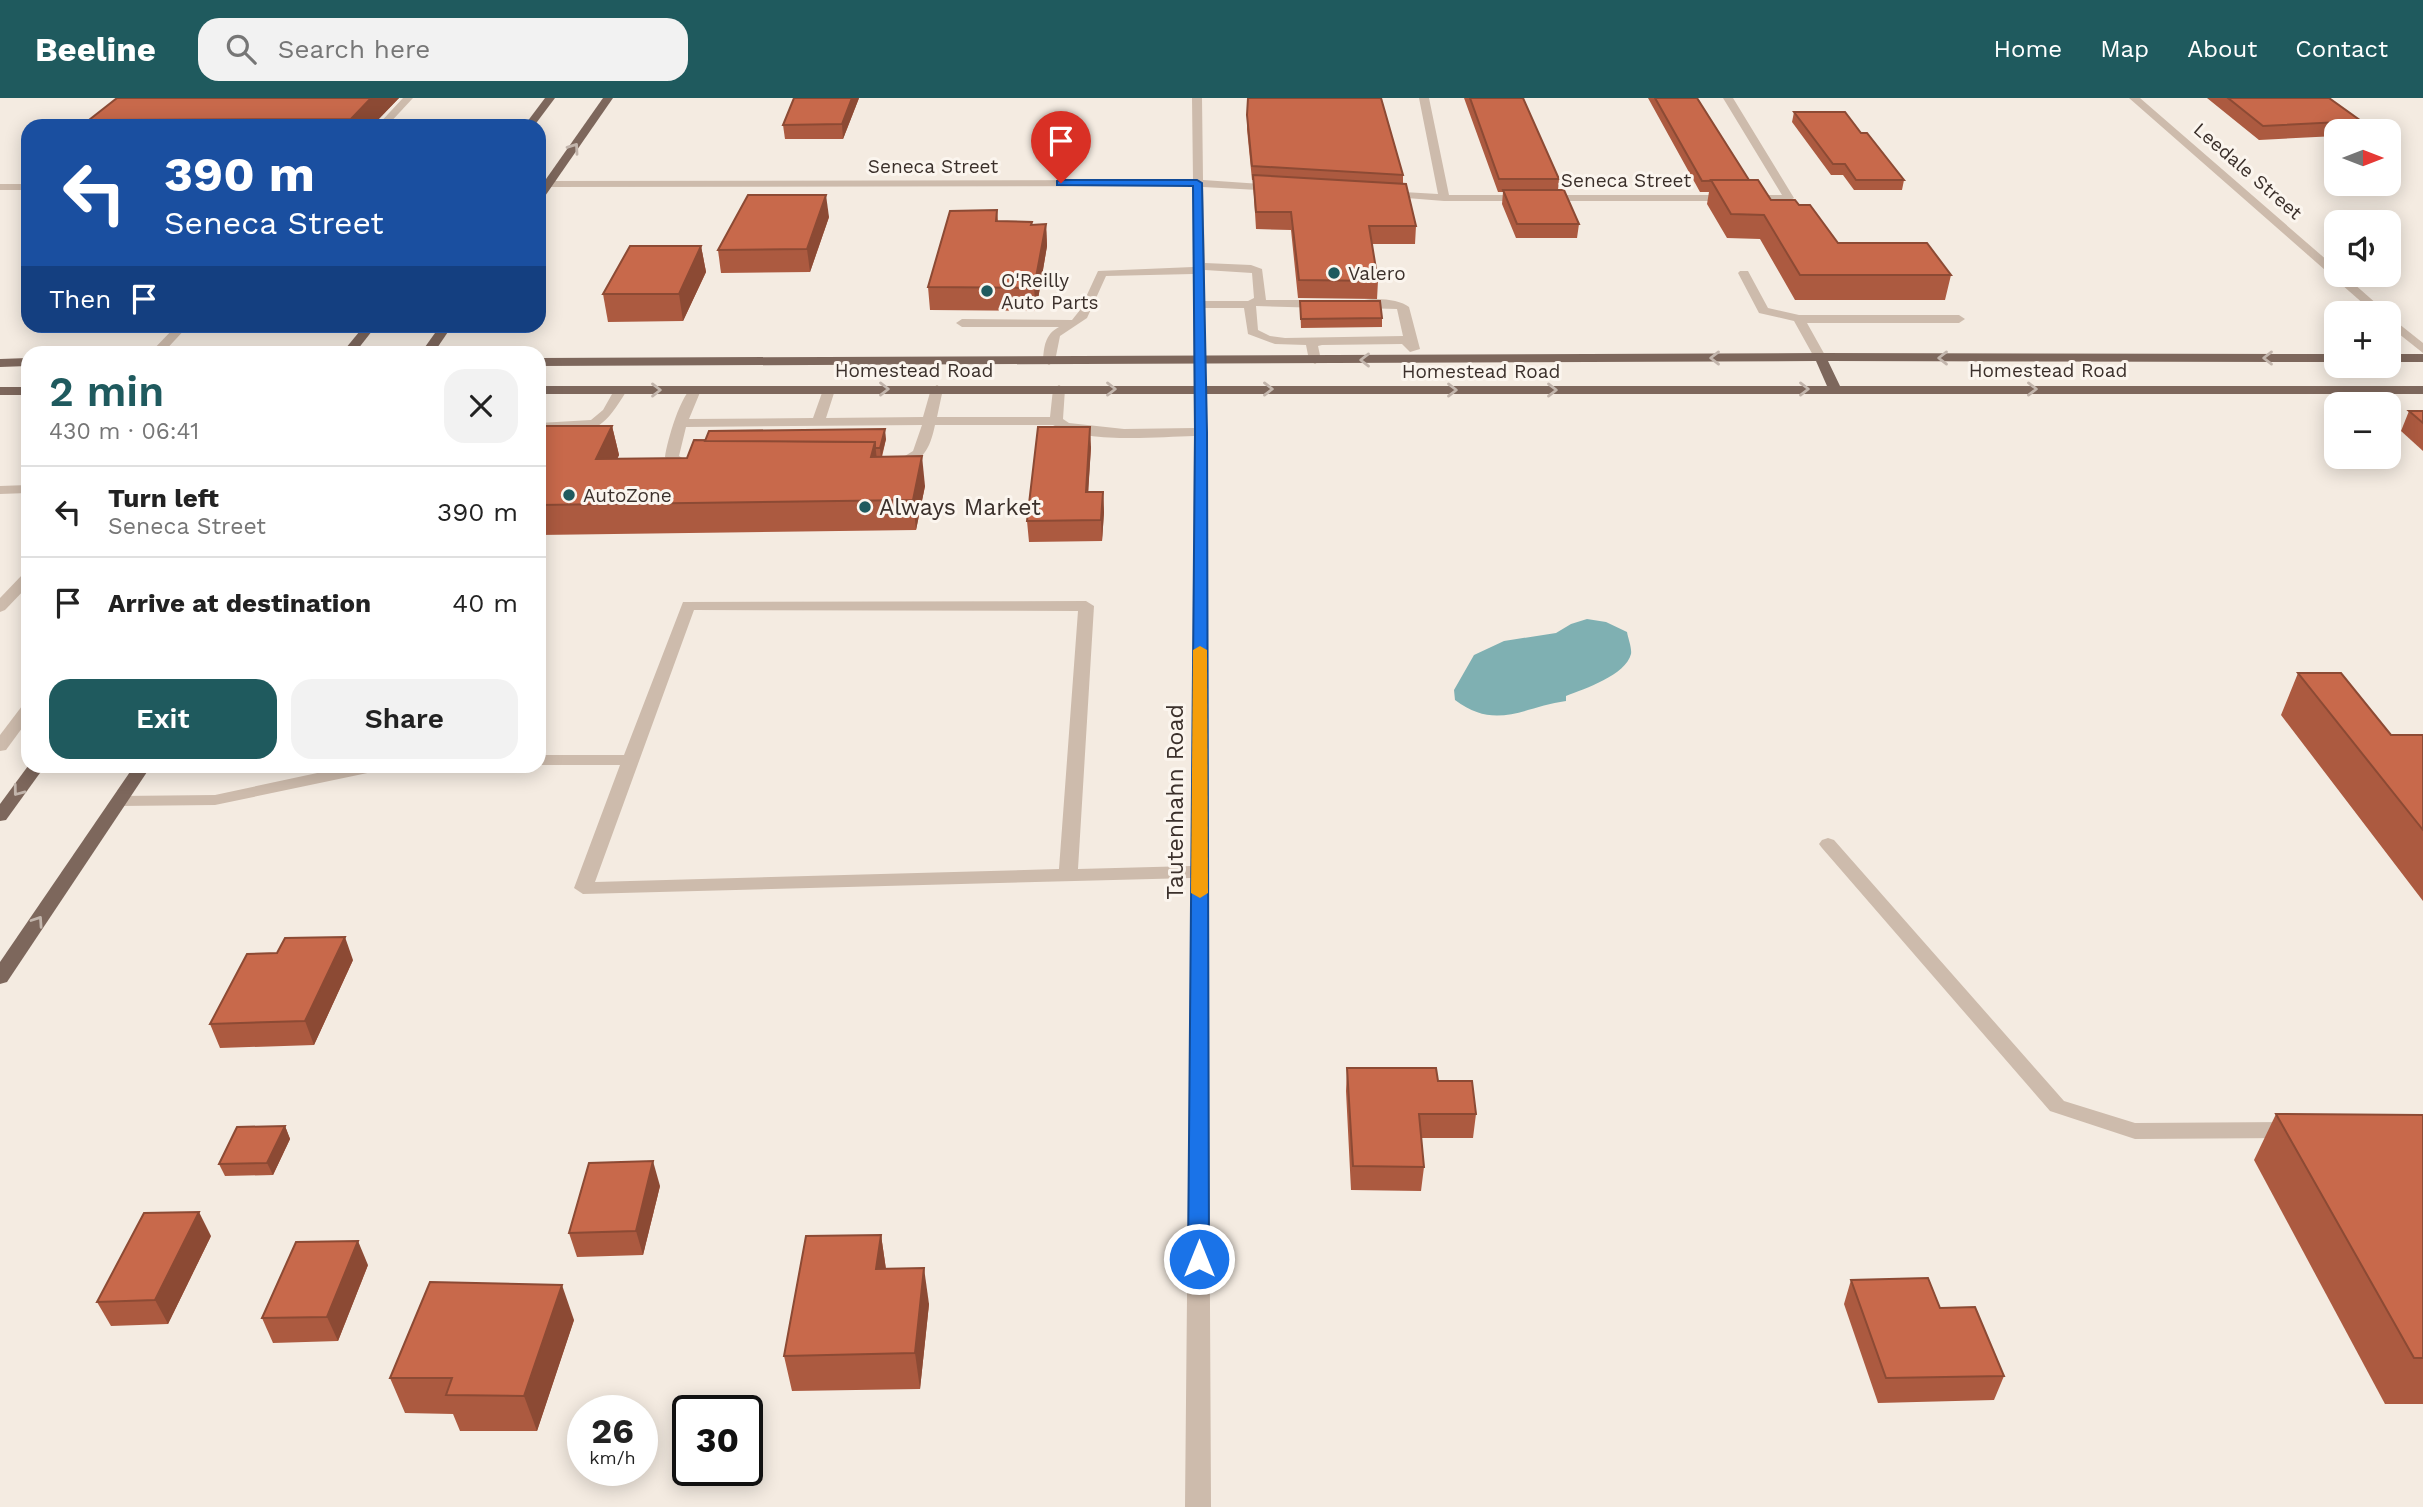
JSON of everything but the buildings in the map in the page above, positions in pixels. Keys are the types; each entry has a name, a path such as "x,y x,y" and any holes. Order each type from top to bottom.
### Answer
{"main road":[{"path":"534,119 550,98"},
{"path":"546,181 608,98"},
{"path":"1820,357 1835,389"},
{"name":"Homestead Road","path":"546,362 1820,357 2324,358"},
{"path":"2401,358 2423,358"},
{"path":"0,363 21,362"},
{"path":"0,391 21,390"},
{"name":"Homestead Road","path":"546,390 2423,390"},
{"path":"0,816 32,773"},
{"path":"0,977 139,773"}],"street":[{"path":"388,119 408,98"},
{"name":"Tautenhahn Road","path":"1197,98 1201,432 1198,1507"},
{"path":"1424,98 1444,198"},
{"name":"Seneca Street","path":"1376,194 1444,198 1789,198 1728,98"},
{"name":"Leedale Street","path":"2134,98 2324,263"},
{"name":"Seneca Street","path":"546,184 1197,183 1293,189"},
{"path":"0,187 21,187"},
{"path":"1049,361 1050,340 1055,333 1082,316 1102,274 1245,267 1258,271 1260,300 1254,304"},
{"path":"1744,273 1763,310 1799,319 1959,319"},
{"name":"Leedale Street","path":"2352,287 2367,301"},
{"path":"1200,304 1395,304 1405,310 1410,342 1417,359"},
{"path":"1254,304 1252,331 1258,337 1266,339 1410,342"},
{"path":"1799,319 1820,357"},
{"path":"962,323 1074,323"},
{"path":"2401,330 2423,349"},
{"path":"163,346 175,333"},
{"path":"1315,360 1312,344 1320,341"},
{"path":"882,465 913,461 923,451 937,389"},
{"path":"1056,421 1059,389"},
{"path":"546,427 589,425 598,421 603,418 621,390"},
{"path":"695,390 674,440 672,457 680,463 704,466"},
{"path":"818,422 829,390"},
{"path":"681,423 1056,421 1067,428 1079,430 1201,432"},
{"path":"0,489 21,489"},
{"path":"0,607 21,585"},
{"path":"1068,876 1086,606 688,606 583,888 1068,876 1200,872"},
{"path":"0,746 21,718"},
{"path":"546,760 630,760"},
{"path":"120,801 215,800 344,773"},
{"path":"1828,844 2057,1106 2135,1131 2313,1129"}],"water":[{"path":"1587,619 1606,622 1627,632 1631,654 1628,662 1613,675 1566,696 1566,701 1510,714 1484,714 1455,700 1454,690 1474,655 1504,641 1556,633"}],"slow traffic":[{"path":"1200,650 1200,893"}],"place":[{"name":"Valero","path":"1334,273"},
{"name":"O'Reilly Auto Parts","path":"987,291"},
{"name":"AutoZone","path":"569,495"},
{"name":"Always Market","path":"865,507"}],"route":[{"path":"1061,183 1197,183 1201,432 1199,1259"}]}
